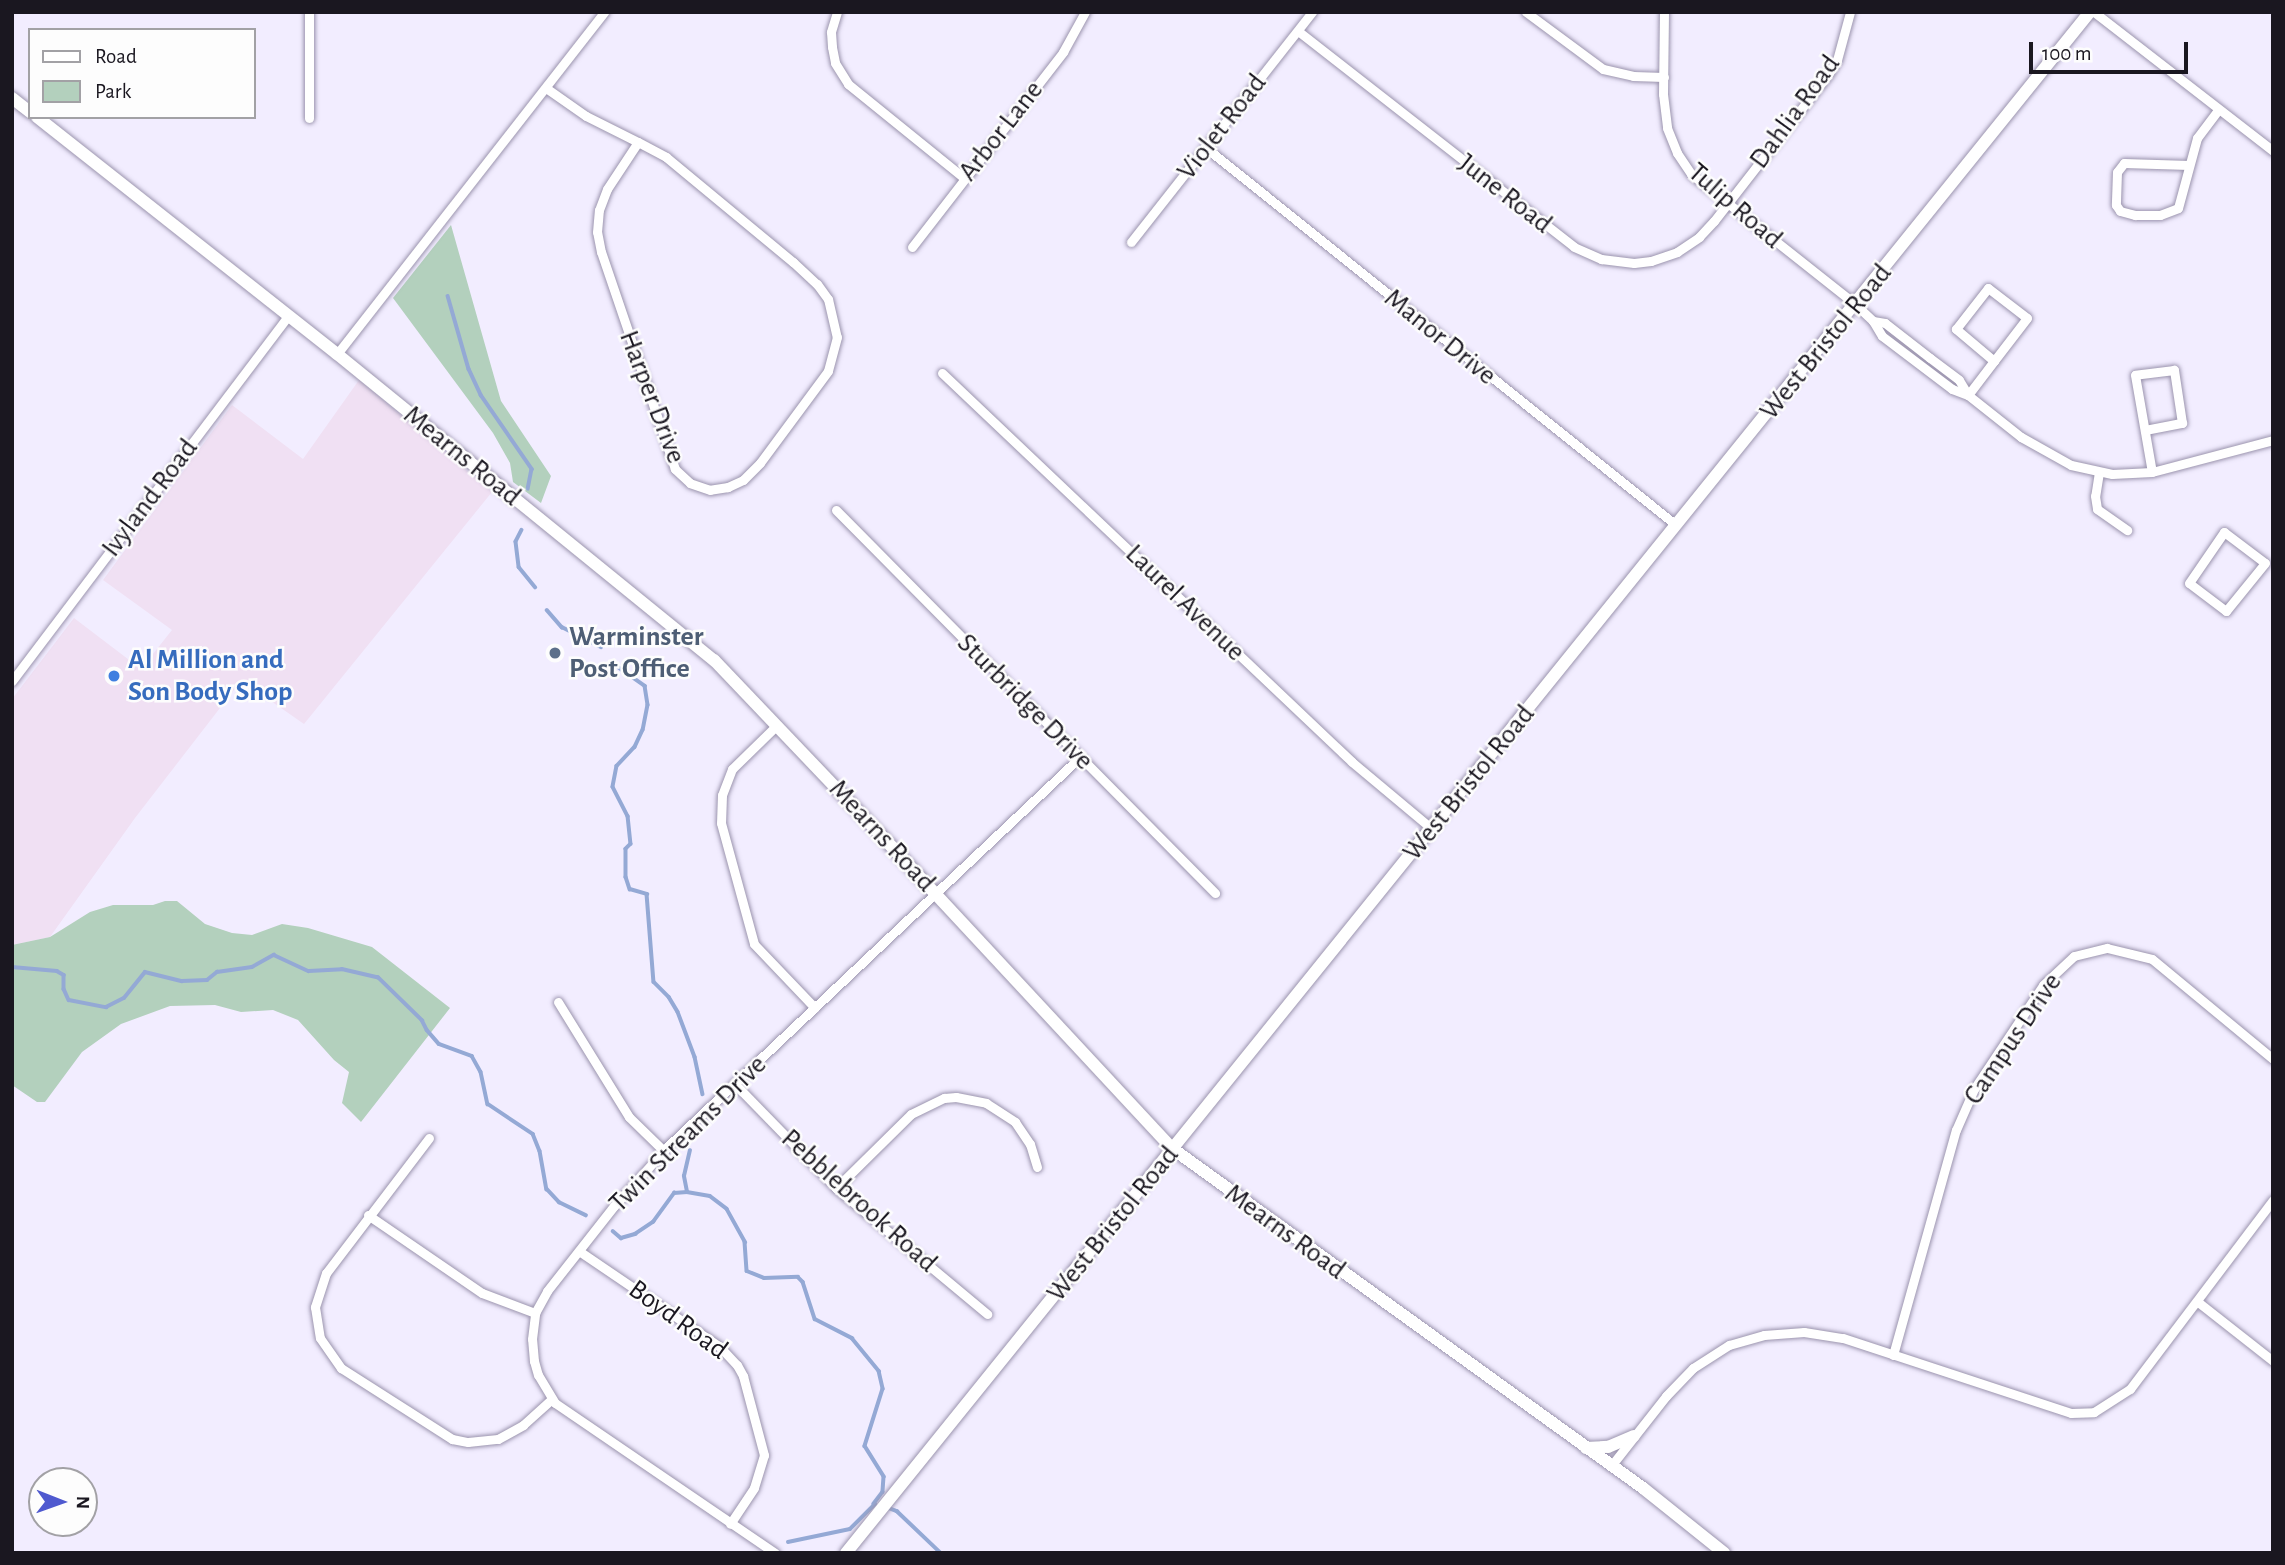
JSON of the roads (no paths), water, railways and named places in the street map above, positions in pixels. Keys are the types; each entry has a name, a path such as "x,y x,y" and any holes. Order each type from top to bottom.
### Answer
{"street":[{"path":"309,12 309,118"},
{"path":"337,354 604,12"},
{"path":"837,12 831,32 832,47 835,63 848,84 964,178"},
{"name":"Arbor Lane","path":"912,247 1063,52 1085,12"},
{"name":"Violet Road","path":"1131,242 1312,12"},
{"path":"1525,12 1603,69 1624,74 1664,77"},
{"name":"Tulip Road","path":"1664,12 1667,128 1677,153 1700,184 1873,321 1885,323 1959,380 1968,395 2044,453 2071,465 2099,472 2152,472 2273,440"},
{"name":"Dahlia Road","path":"1727,205 1828,76 1837,60 1850,12"},
{"path":"2092,12 2273,151"},
{"name":"West Bristol Road","path":"846,1553 2092,12"},
{"name":"June Road","path":"1298,31 1564,241 1587,254 1634,263 1662,258 1699,237 1727,205"},
{"name":"Harper Drive","path":"546,88 573,108 638,142 666,157 817,284 828,299 835,319 837,337 828,371 760,463 743,480 728,487 710,490 690,483 675,469 601,252 597,232 599,210 607,189 638,142"},
{"path":"12,98 28,110"},
{"path":"2189,165 2124,163 2117,172 2116,205 2120,211 2134,215 2170,213 2181,202 2197,138 2220,109"},
{"name":"Mearns Road","path":"40,119 337,354 713,660 936,893 1173,1149 1611,1466 1724,1553"},
{"name":"Manor Drive","path":"1205,147 1676,525"},
{"path":"1968,395 2027,318 1988,288 1956,329 1994,361"},
{"name":"Ivyland Road","path":"12,681 288,316"},
{"path":"2145,429 2182,423 2174,370 2135,374 2152,472"},
{"name":"Laurel Avenue","path":"942,373 1352,762 1432,829"},
{"path":"2099,472 2095,496 2097,509 2127,530"},
{"name":"Sturbridge Drive","path":"836,510 1215,893"},
{"path":"2224,532 2269,566 2226,611 2189,583 2224,532"},
{"path":"777,725 732,769 722,795 721,823 754,944 815,1008"},
{"name":"Twin Streams Drive","path":"775,1553 552,1399 537,1375 534,1361 532,1339 535,1313 547,1291 664,1151 1080,757"},
{"name":"Campus Drive","path":"1893,1355 1956,1130 1974,1089 2043,985 2074,956 2107,948 2152,959 2273,1059"},
{"path":"558,1002 629,1117 664,1151"},
{"name":"Pebblebrook Road","path":"735,1084 836,1188 987,1314"},
{"path":"836,1188 911,1114 944,1098 956,1097 986,1103 1015,1122 1030,1144 1037,1167"},
{"path":"429,1138 326,1273 316,1295 315,1322 331,1358 443,1435 460,1441 483,1442 498,1439 523,1425 552,1399"},
{"path":"1611,1466 1693,1368 1740,1342 1764,1335 1804,1332 1843,1338 2071,1413 2094,1412 2130,1389 2273,1200"},
{"path":"368,1215 482,1293 535,1313"},
{"name":"Boyd Road","path":"579,1251 720,1347 737,1365 747,1387 764,1455 754,1488 730,1524"},
{"path":"2197,1302 2273,1361"},
{"path":"1586,1448 1608,1447 1634,1436"}],"waterway":[{"path":"448,296 469,369 481,395 532,469 528,489"},
{"path":"522,530 516,542 519,567 535,587"},
{"path":"547,610 562,627 601,647"},
{"path":"618,667 645,686 648,705 643,730 635,747 617,766 613,787 628,816 631,844 626,849 626,877 630,889 647,894 654,982 669,997 678,1012 695,1057 703,1094"},
{"path":"12,967 57,971 64,975 64,989 69,1000 106,1007 124,998 145,972 182,981 207,980 217,972 252,967 274,955 309,971 342,969 378,977 422,1020 439,1044 472,1056 481,1072 488,1104 533,1134 540,1151 547,1189 559,1202 586,1215"},
{"path":"687,1192 684,1176 690,1151"},
{"path":"613,1231 621,1238 635,1234 653,1222 674,1193 710,1196 727,1209 745,1242 747,1271 764,1278 798,1277 803,1282 815,1319 852,1338 879,1371 883,1389 865,1446 884,1477 883,1492 874,1504"},
{"path":"788,1542 850,1529 875,1504"},
{"path":"886,1507 897,1511 941,1553"}],"place":[{"name":"Warminster Post Office","path":"555,653"},
{"name":"Al Million and Son Body Shop","path":"114,676"}]}
